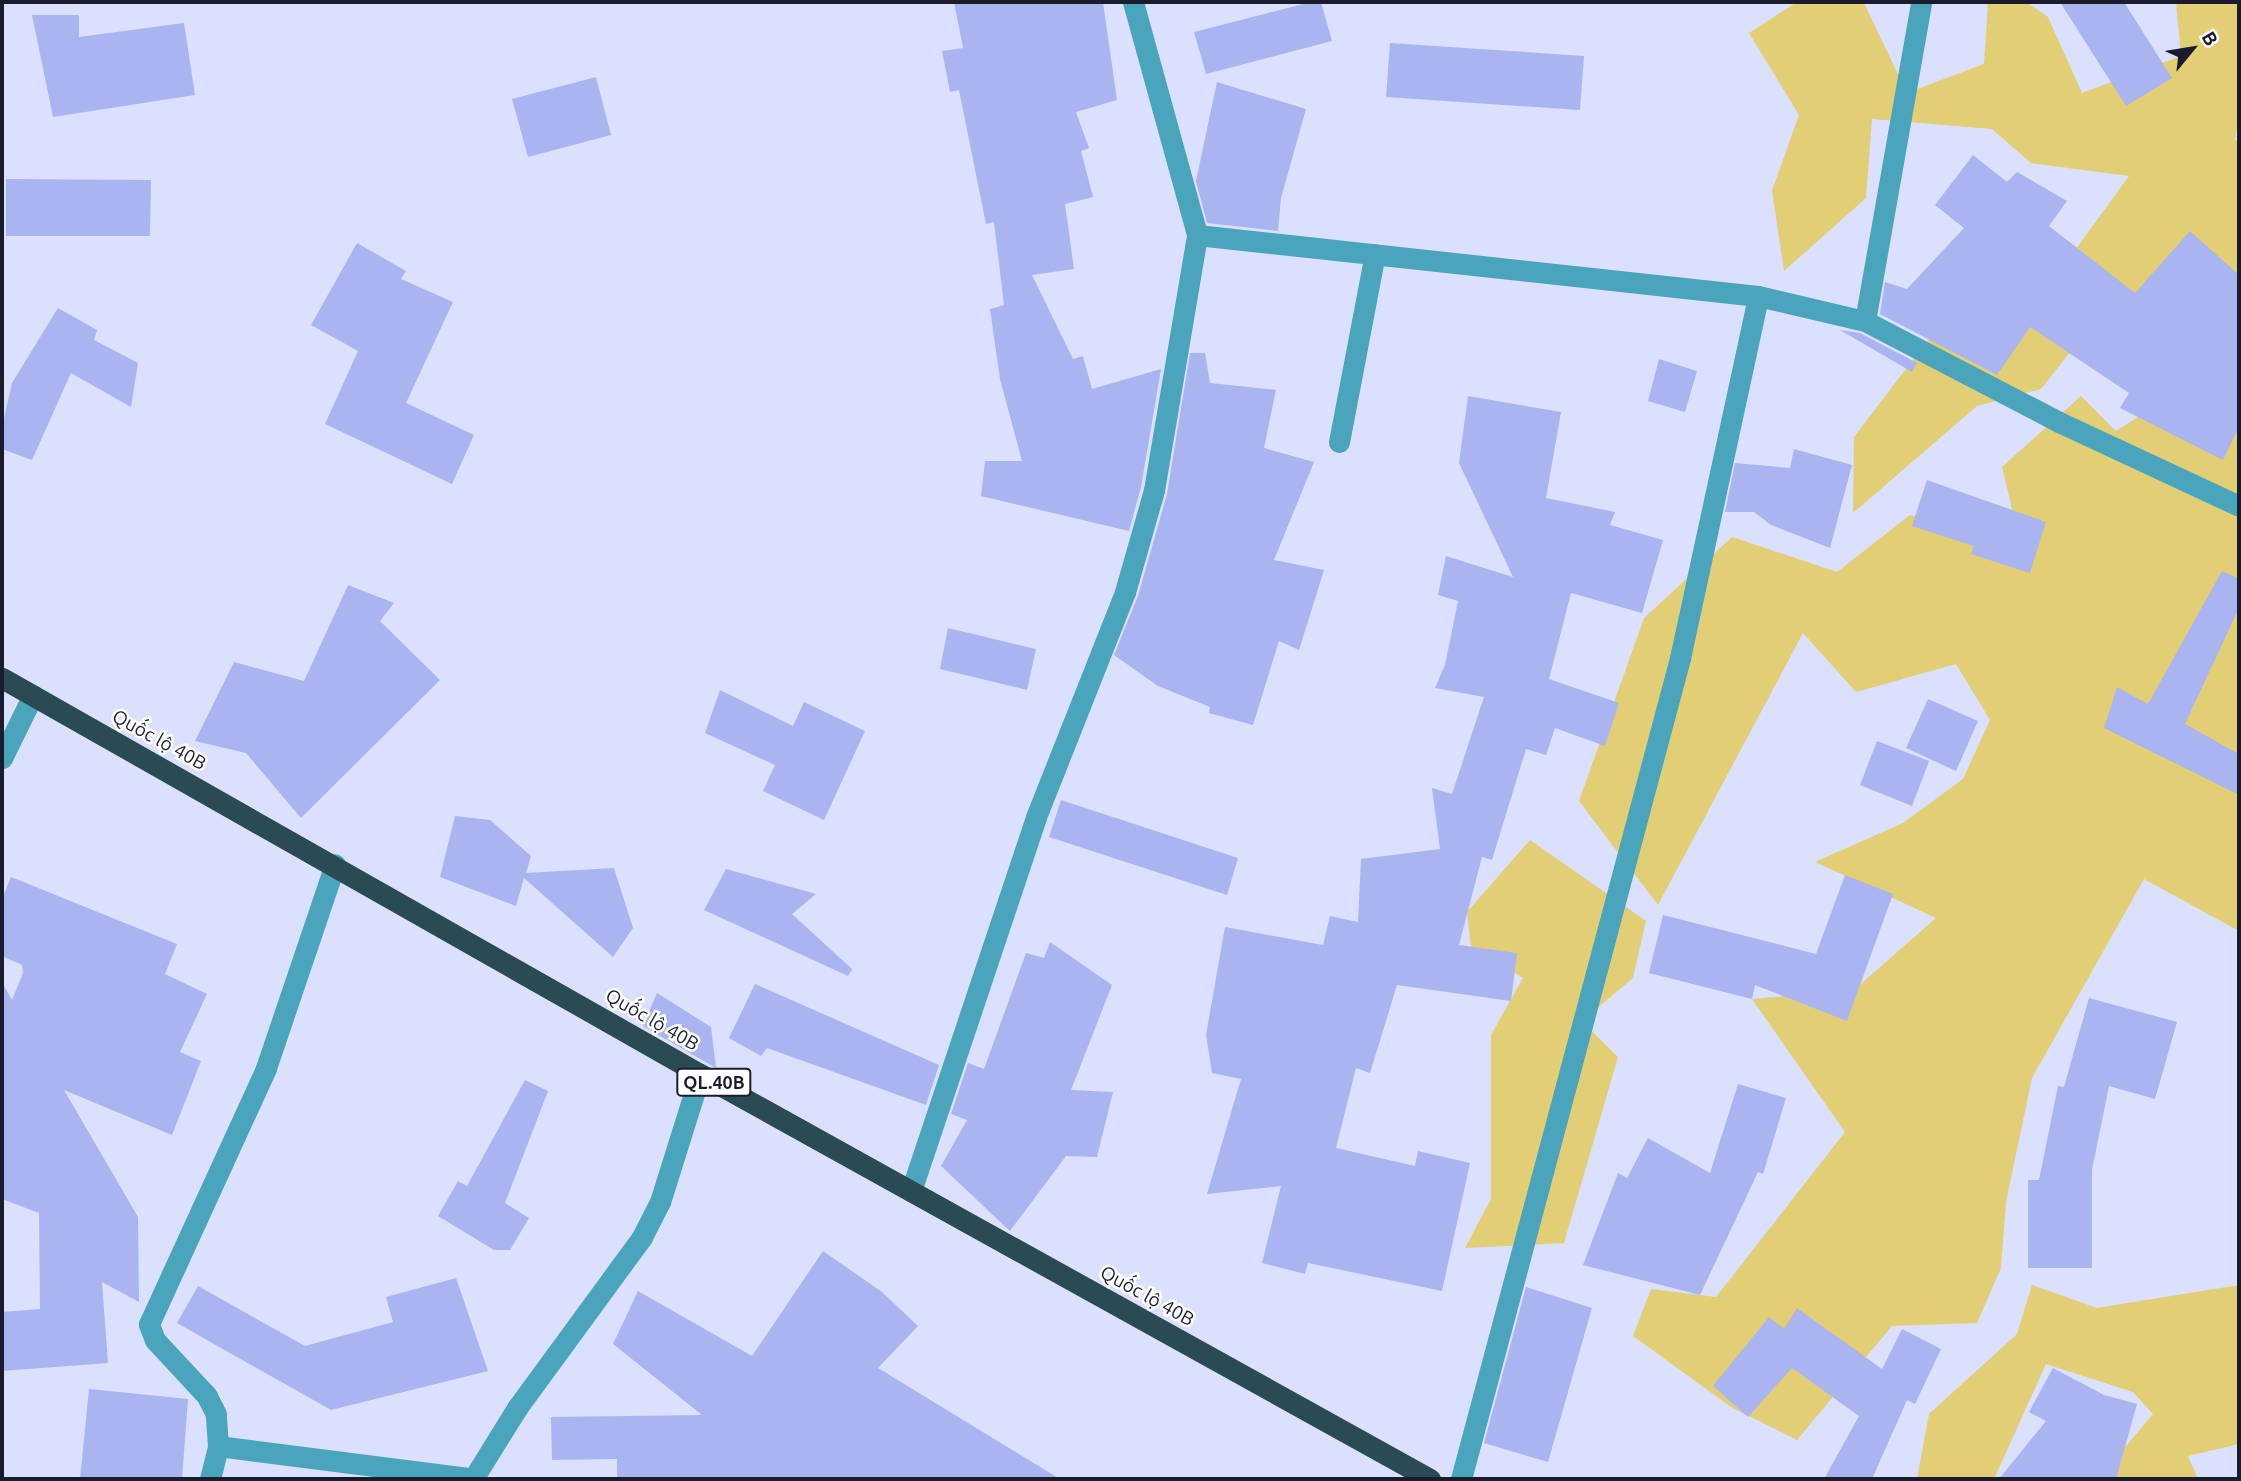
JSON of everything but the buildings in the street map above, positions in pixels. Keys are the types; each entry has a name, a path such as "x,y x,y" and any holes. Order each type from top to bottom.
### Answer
{"highway":[{"name":"Quốc lộ 40B","path":"2,678 335,864 700,1074 1430,1479"}],"street":[{"path":"911,1191 1036,817 1125,592 1154,490 1197,235 1133,2"},
{"path":"1865,321 1921,2"},
{"path":"1197,235 1758,296 1865,321 2059,422 2239,506"},
{"path":"1339,442 1375,254"},
{"path":"1461,1479 1680,658 1758,296"},
{"path":"2,758 33,695"},
{"path":"210,1479 218,1446 216,1414 207,1396 155,1340 149,1324 266,1068 335,864"},
{"path":"218,1446 473,1479 517,1408 642,1237 660,1202 700,1074"}],"shaded area":[{"path":"1797,2 1864,3 1907,93 1984,64 1988,2 2026,2 2048,17 2082,93 2181,56 2176,2 2239,2 2239,118 2235,140 2239,141 2239,931 2144,879 2032,1078 2006,1202 2001,1268 1977,1323 1892,1326 1797,1440 1731,1407 1633,1336 1651,1289 1716,1297 1845,1132 1752,999 1854,990 1936,918 1815,862 1903,823 1963,779 1990,720 1956,664 1856,692 1803,633 1658,905 1579,801 1644,618 1732,537 1837,572 1910,515 1975,533 2027,572 2002,467 2081,396 2116,431 2197,379 2114,296 2041,389 1977,406 1853,513 1854,437 1928,340 2059,272 2129,176 2031,163 1992,129 1872,119 1866,198 1784,271 1772,191 1799,115 1749,33"},
{"path":"1530,840 1646,921 1633,978 1582,1021 1618,1057 1564,1243 1465,1248 1491,1199 1491,1035 1523,978 1471,947 1467,912"},
{"path":"2032,1285 2097,1308 2239,1285 2239,1444 2188,1456 2198,1479 2098,1479 2153,1414 2133,1392 2046,1364 1994,1479 1917,1479 1929,1414 2017,1334"}]}
